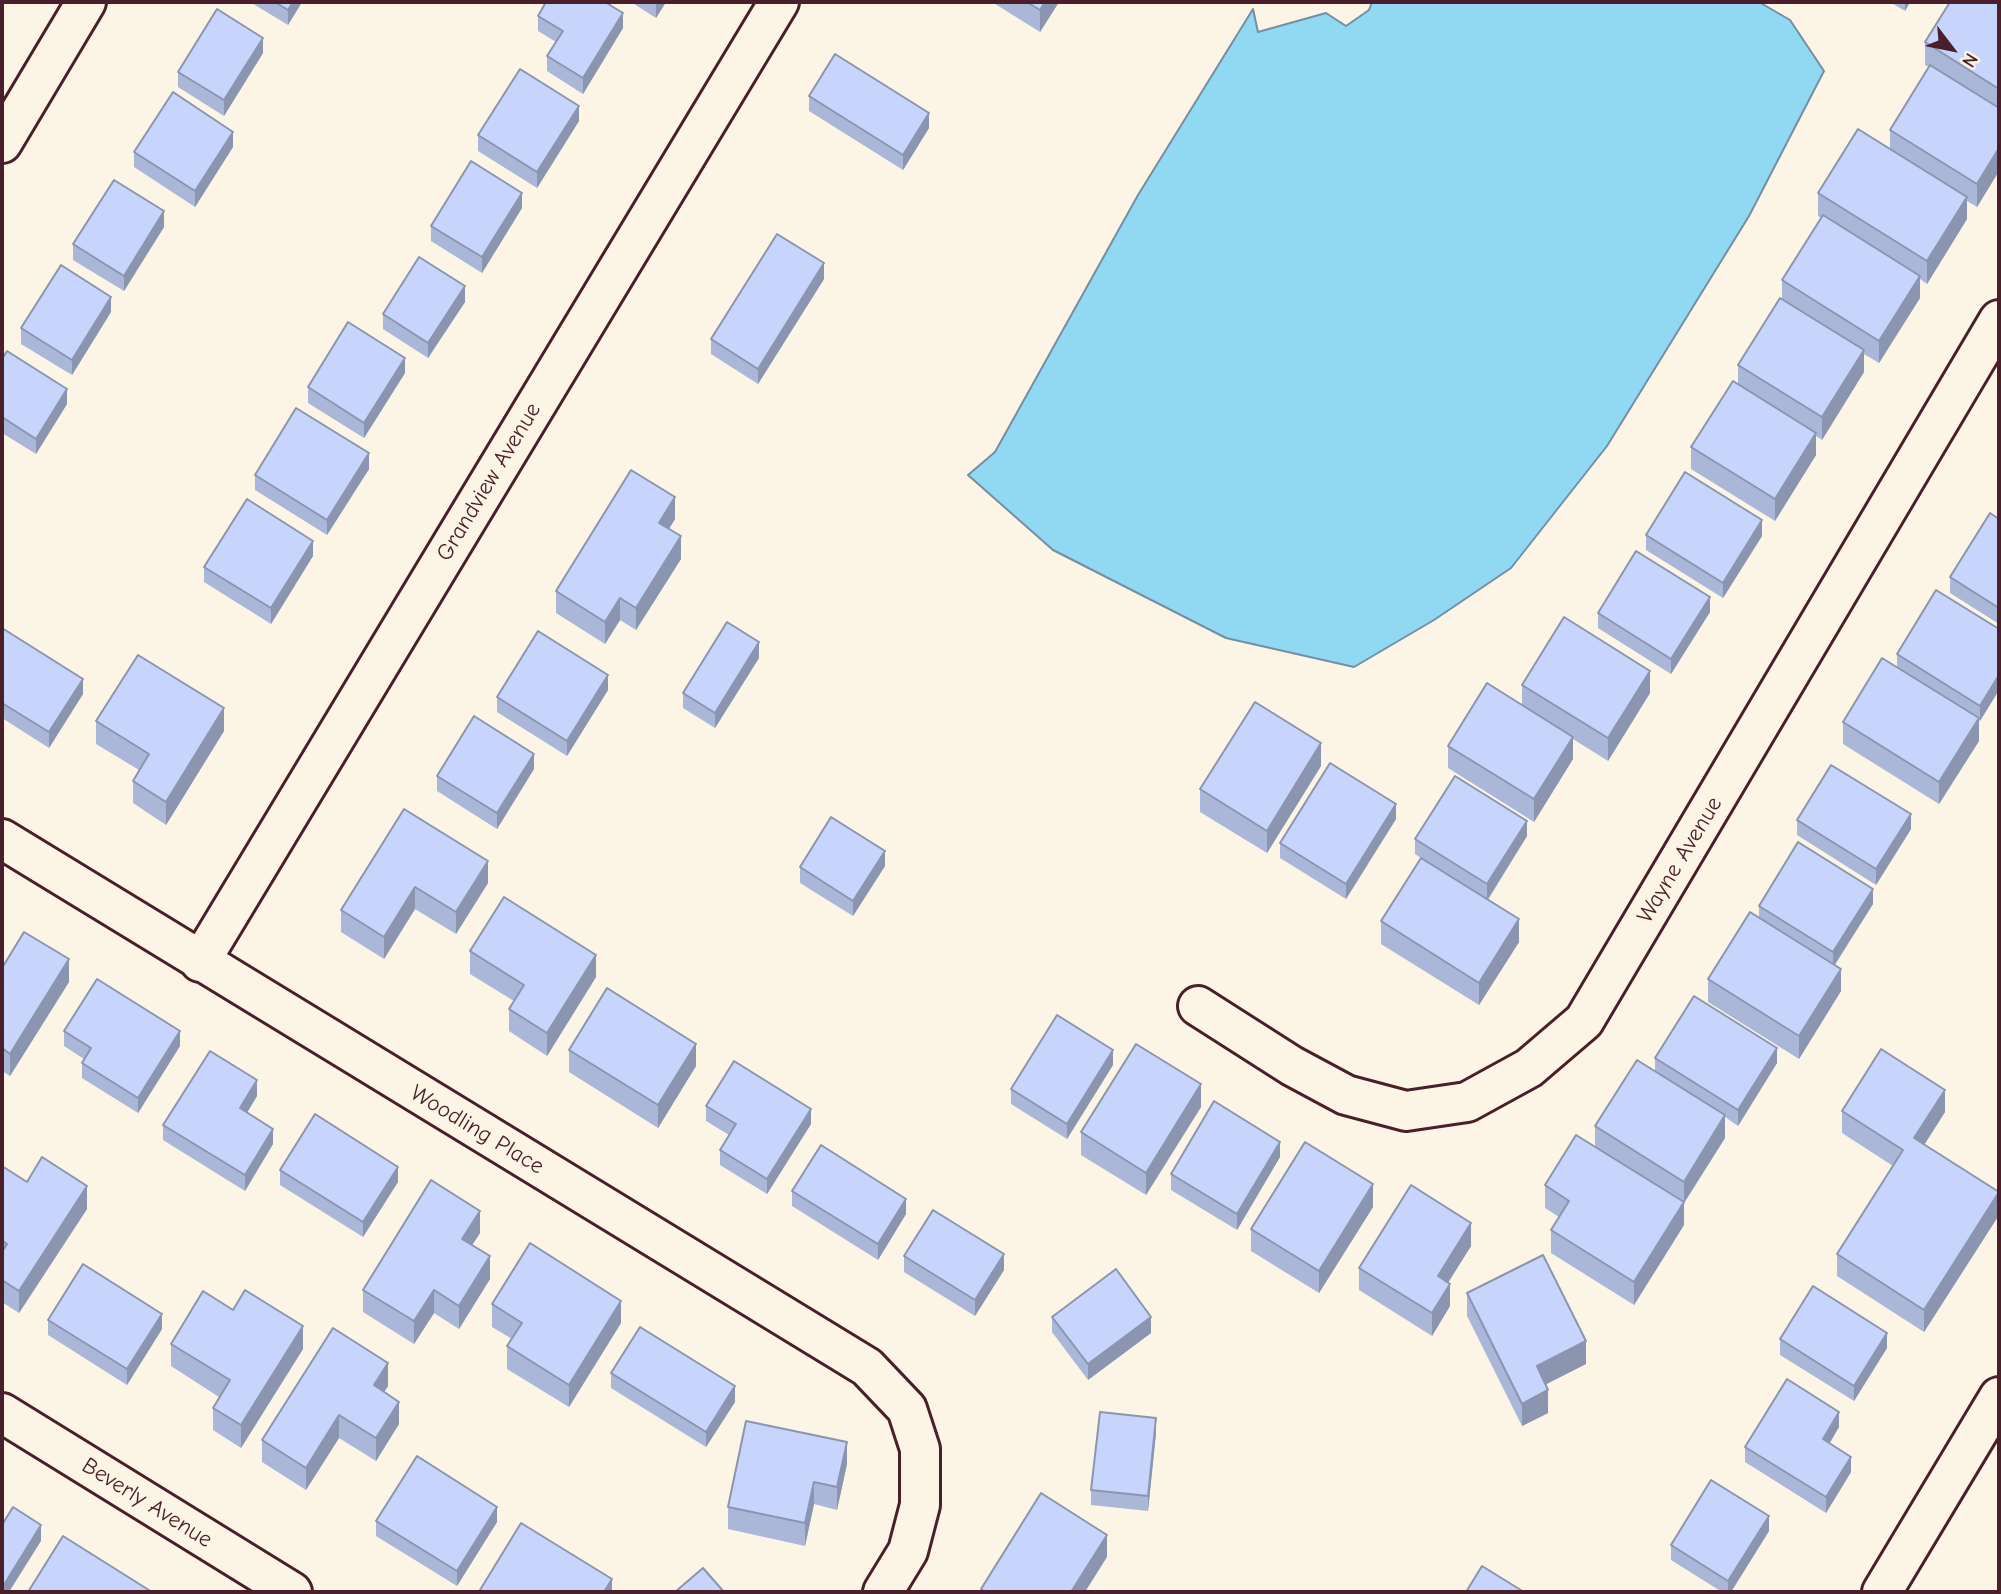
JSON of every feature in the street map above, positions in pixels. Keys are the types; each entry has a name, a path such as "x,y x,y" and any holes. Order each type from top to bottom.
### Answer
{"street":[{"path":"2,143 86,2"},
{"name":"Grandview Avenue","path":"200,962 779,2"},
{"name":"Wayne Avenue","path":"1198,1006 1292,1066 1346,1095 1406,1111 1467,1102 1529,1068 1584,1021 1999,320"},
{"name":"Woodling Place","path":"2,839 867,1367 907,1409 920,1449 920,1505 908,1551 883,1592"},
{"path":"1882,1592 1999,1397"},
{"name":"Beverly Avenue","path":"2,1413 292,1592"}],"water":[{"path":"1372,2 1759,2 1790,20 1824,71 1749,216 1607,446 1511,568 1434,620 1354,667 1226,638 1053,550 968,475 995,452 1138,195 1253,9 1258,32 1326,13 1346,26 1369,10"}],"building":[{"path":"275,2 293,2 288,10"},
{"path":"546,2 605,2 623,13 583,78 547,56 563,31 538,16"},
{"path":"1027,2 1045,2 1040,10"},
{"path":"1950,2 1999,2 1999,89 1925,42"},
{"path":"217,9 263,38 224,100 178,72"},
{"path":"835,54 929,113 903,155 809,96"},
{"path":"1930,65 1999,108 1999,148 1977,184 1890,130"},
{"path":"520,69 579,106 537,172 478,135"},
{"path":"173,92 233,132 195,191 134,152"},
{"path":"1858,129 1967,197 1927,261 1818,193"},
{"path":"471,161 522,193 482,257 431,226"},
{"path":"114,180 164,211 124,276 73,244"},
{"path":"1823,215 1920,276 1879,341 1782,280"},
{"path":"777,234 824,263 758,369 711,339"},
{"path":"419,257 465,286 428,343 383,314"},
{"path":"61,265 111,297 72,360 21,328"},
{"path":"1780,298 1864,350 1822,417 1738,365"},
{"path":"348,322 405,358 364,423 308,387"},
{"path":"7,351 67,389 36,439 2,417 2,359"},
{"path":"1733,381 1816,433 1775,499 1691,447"},
{"path":"296,408 369,453 327,520 255,475"},
{"path":"631,470 675,497 659,523 681,536 636,608 620,598 605,622 556,591"},
{"path":"1685,472 1762,520 1723,583 1646,535"},
{"path":"247,499 313,541 271,608 204,567"},
{"path":"1990,513 1999,519 1999,608 1950,577"},
{"path":"1636,551 1710,597 1671,659 1598,613"},
{"path":"1936,590 1999,629 1999,675 1980,706 1897,654"},
{"path":"1564,617 1650,671 1608,738 1522,685"},
{"path":"727,622 759,642 715,713 683,693"},
{"path":"2,628 83,679 49,732 2,703"},
{"path":"538,631 608,675 567,741 497,697"},
{"path":"138,655 224,708 166,802 133,781 149,754 96,721"},
{"path":"1882,658 1979,718 1939,782 1843,722"},
{"path":"1487,683 1573,737 1534,799 1448,746"},
{"path":"1255,702 1321,743 1267,831 1200,789"},
{"path":"474,716 534,754 497,813 437,776"},
{"path":"1330,763 1396,804 1346,884 1280,843"},
{"path":"1831,765 1911,814 1876,869 1797,820"},
{"path":"1455,776 1527,821 1487,884 1415,839"},
{"path":"404,809 488,861 456,912 415,887 384,937 341,910"},
{"path":"831,817 885,851 853,901 800,867"},
{"path":"1798,842 1873,889 1833,952 1759,906"},
{"path":"1421,858 1519,919 1479,983 1381,921"},
{"path":"504,897 596,955 547,1033 509,1009 524,985 470,951"},
{"path":"1750,912 1841,969 1799,1036 1708,979"},
{"path":"24,932 69,959 10,1054 2,1048 2,968"},
{"path":"97,979 180,1031 138,1098 82,1063 91,1048 64,1031"},
{"path":"607,988 696,1044 658,1105 569,1050"},
{"path":"1694,996 1777,1048 1738,1110 1655,1058"},
{"path":"1057,1015 1113,1050 1067,1124 1011,1089"},
{"path":"1136,1044 1201,1084 1146,1173 1081,1132"},
{"path":"1881,1049 1945,1090 1914,1138 1999,1192 1924,1310 1837,1254 1903,1150 1842,1111"},
{"path":"210,1051 257,1080 240,1108 273,1129 245,1175 163,1125"},
{"path":"1637,1060 1725,1115 1684,1182 1595,1126"},
{"path":"734,1061 811,1109 767,1179 720,1150 736,1124 706,1106"},
{"path":"1214,1101 1280,1142 1237,1214 1171,1174"},
{"path":"315,1114 398,1167 363,1222 280,1170"},
{"path":"1576,1135 1684,1202 1634,1282 1551,1230 1569,1201 1545,1185"},
{"path":"1305,1142 1373,1184 1319,1271 1251,1229"},
{"path":"821,1145 906,1199 878,1244 792,1191"},
{"path":"42,1157 87,1186 19,1291 2,1280 2,1252 7,1244 2,1240 2,1166 27,1182"},
{"path":"431,1180 480,1211 462,1239 490,1256 459,1306 434,1290 414,1321 363,1290"},
{"path":"1411,1185 1471,1223 1438,1276 1450,1284 1432,1313 1359,1268"},
{"path":"933,1210 1004,1254 975,1300 904,1256"},
{"path":"530,1243 621,1301 569,1385 507,1346 522,1323 492,1304"},
{"path":"1543,1255 1586,1341 1537,1366 1548,1390 1522,1404 1467,1293"},
{"path":"83,1264 162,1314 127,1369 48,1320"},
{"path":"1116,1269 1151,1317 1088,1364 1052,1317"},
{"path":"1813,1286 1887,1333 1854,1386 1780,1339"},
{"path":"245,1290 303,1326 241,1425 213,1408 230,1380 171,1344 203,1291 233,1310"},
{"path":"640,1327 735,1386 706,1432 611,1373"},
{"path":"333,1328 388,1363 374,1385 399,1402 376,1438 339,1415 306,1468 262,1440"},
{"path":"1787,1379 1839,1412 1823,1439 1851,1457 1826,1497 1745,1447"},
{"path":"1100,1412 1156,1418 1148,1496 1091,1490"},
{"path":"746,1421 847,1442 837,1487 814,1482 805,1523 728,1507"},
{"path":"417,1456 497,1507 457,1571 376,1521"},
{"path":"1711,1480 1769,1516 1728,1581 1671,1545"},
{"path":"1041,1493 1107,1535 1071,1592 986,1592 981,1589"},
{"path":"13,1507 41,1525 2,1588 2,1525"},
{"path":"521,1523 612,1579 604,1592 480,1590"},
{"path":"63,1536 152,1592 28,1592"},
{"path":"1482,1566 1524,1592 1466,1592"},
{"path":"703,1568 724,1592 675,1592"}]}
